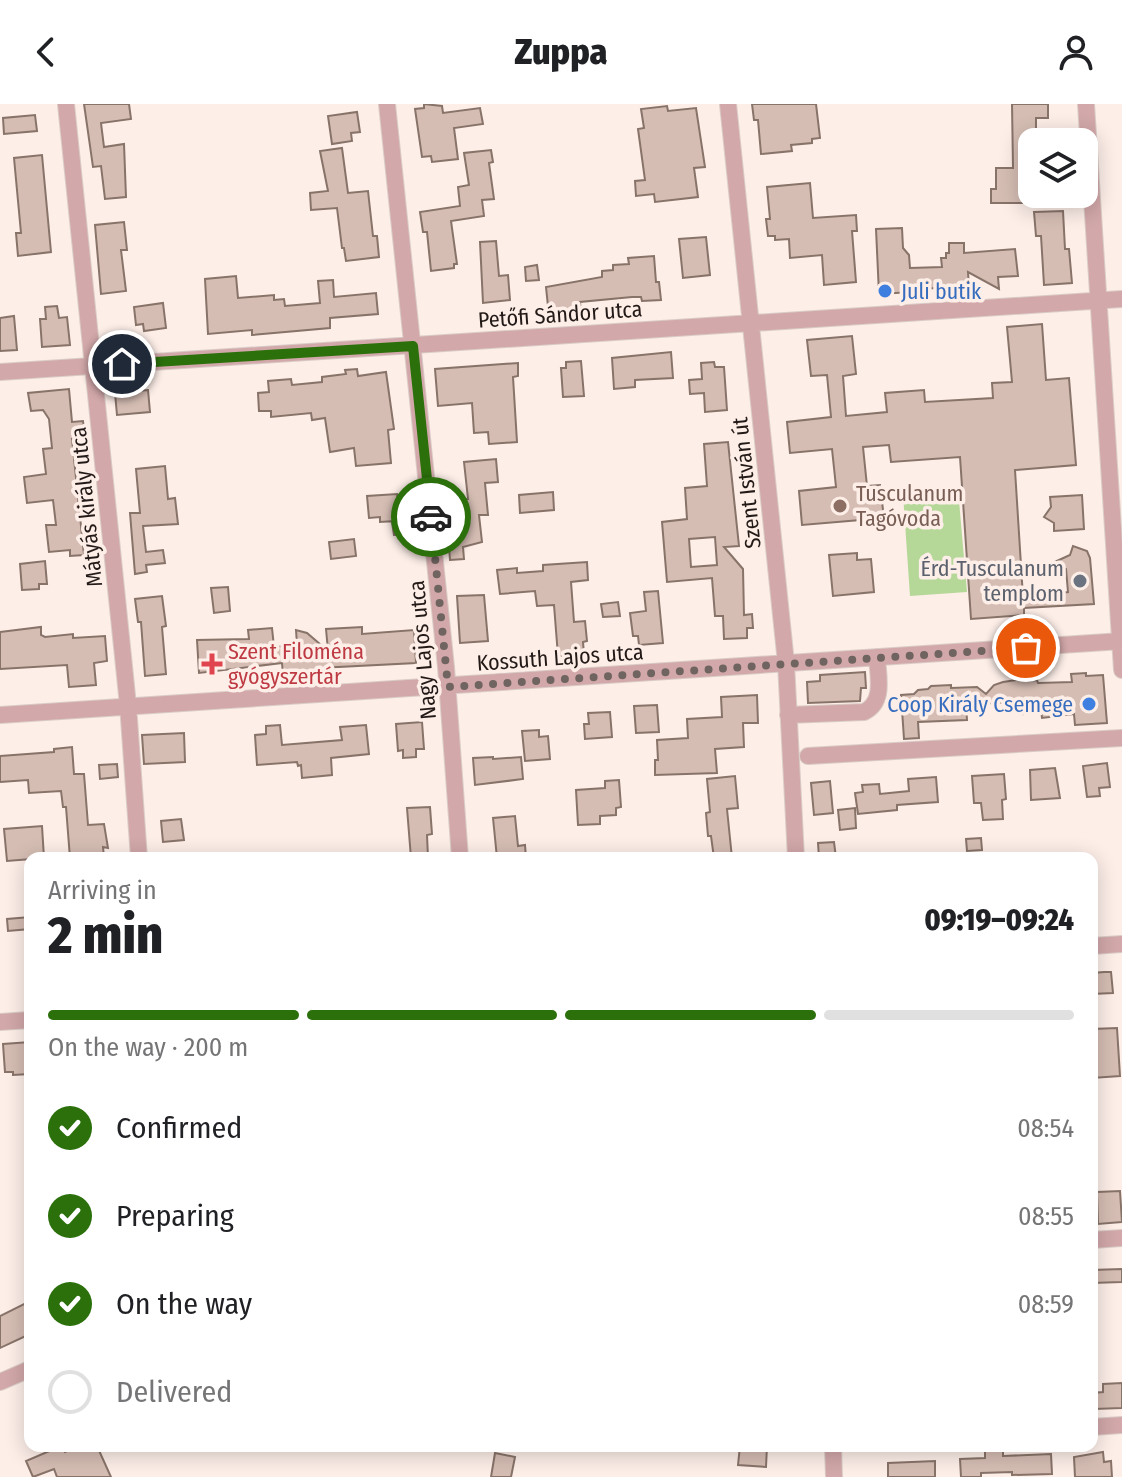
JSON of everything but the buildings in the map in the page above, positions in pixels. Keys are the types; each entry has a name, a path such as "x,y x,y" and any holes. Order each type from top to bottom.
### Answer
{"street":[{"name":"Mátyás király utca","path":"66,104 128,705 139,852"},
{"name":"Nagy Lajos utca","path":"387,104 448,687 460,852"},
{"name":"Szent István út","path":"728,104 786,663 796,852"},
{"path":"1086,104 1122,670"},
{"name":"Petőfi Sándor utca","path":"0,372 1122,299"},
{"name":"Kossuth Lajos utca","path":"0,715 1120,642"},
{"path":"788,715 864,712 872,708 878,692 877,657"},
{"path":"808,756 1122,738"},
{"path":"1098,946 1122,944"},
{"path":"0,1022 24,1020"},
{"path":"1098,1240 1122,1238"},
{"path":"0,1382 24,1372"},
{"path":"1098,1427 1122,1425"},
{"path":"833,1452 834,1477"}],"green space":[{"path":"958,489 967,592 910,596 903,494"}],"way so far":[{"path":"431,517 448,687 1026,648"}],"place":[{"name":"Juli butik","path":"885,291"},
{"name":"Tusculanum Tagóvoda","path":"840,506"},
{"name":"Érd-Tusculanum templom","path":"1080,581"},
{"name":"Szent Filoména gyógyszertár","path":"212,664"},
{"name":"Coop Király Csemege","path":"1089,704"}],"route":[{"path":"122,364 413,346 431,517"}]}
